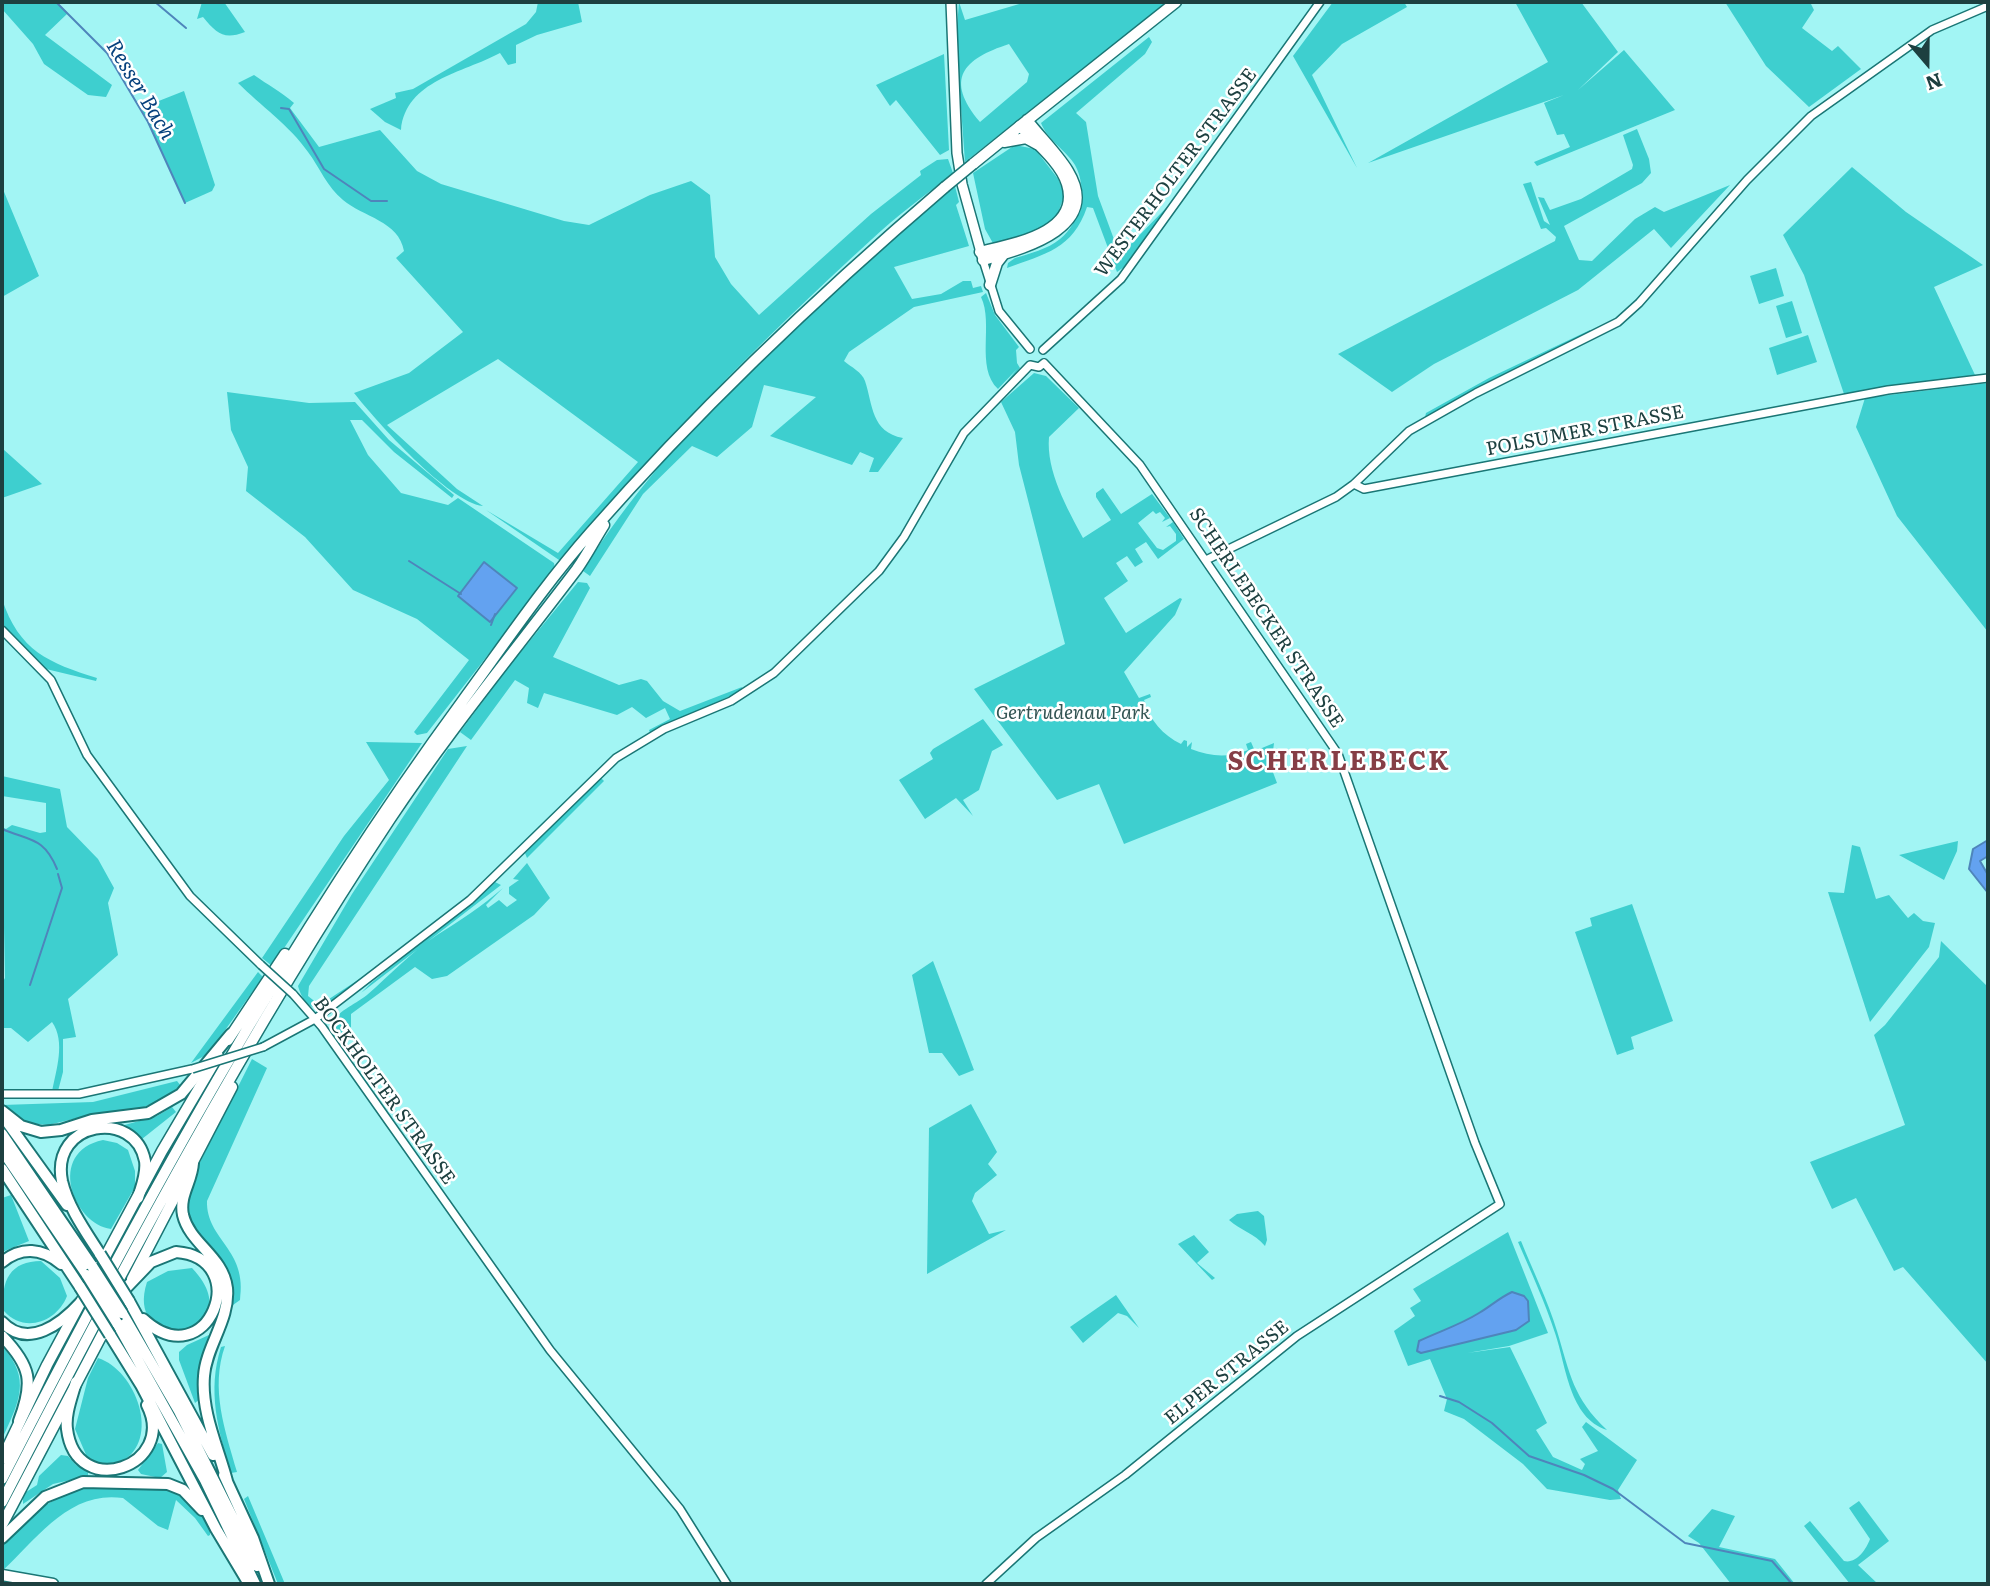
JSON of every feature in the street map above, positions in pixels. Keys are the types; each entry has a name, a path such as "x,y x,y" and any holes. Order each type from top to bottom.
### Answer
{"highway":[{"path":"2,1113 21,1126 41,1132 61,1130 92,1120 148,1113 181,1094 231,1034"},
{"path":"2,1113 89,1236 136,1313 227,1481 253,1538 267,1584"},
{"path":"89,1236 62,1179 64,1153 76,1136 85,1131 106,1128 117,1129 132,1139 145,1159 146,1171 138,1198"},
{"path":"2,1134 90,1270 197,1445 267,1584"},
{"path":"2,1150 90,1270"},
{"path":"193,1163 182,1199 183,1216 189,1230 218,1263 227,1287 223,1318 204,1377 205,1406 227,1481"},
{"path":"2,1169 117,1346 164,1426 215,1529 249,1584"},
{"path":"2,1262 12,1254 33,1250 50,1255 71,1273"},
{"path":"127,1287 151,1262 176,1252 204,1263 216,1280 218,1301 212,1317 197,1330 173,1336 163,1334 136,1313"},
{"path":"2,1322 14,1330 27,1333 45,1331 60,1323 81,1302"},
{"path":"119,1318 205,1480 255,1584"},
{"path":"2,1336 20,1357 28,1375 28,1397 19,1421"},
{"path":"76,1382 67,1420 72,1447 86,1464 97,1470 114,1471 131,1466 147,1449 152,1426 149,1410 117,1346"},
{"path":"2,1538 45,1497 68,1486 96,1480 156,1482 183,1490 215,1529"}],"main road":[{"path":"951,2 957,153 962,184 982,256"},
{"path":"2,1479 178,1149 306,930 369,832 471,689 590,534 699,415 775,339 945,187 1176,2"},
{"path":"982,256 1041,234 1063,215 1067,205 1067,184 1024,123"},
{"path":"982,256 1004,254 1054,235 1070,218 1075,199 1073,181 1067,170 1024,123"},
{"path":"991,149 1019,138 1037,144"},
{"path":"990,285 997,263 1004,254"},
{"path":"2,1502 161,1199 257,1030 391,817 466,710 577,569 623,499"},
{"path":"2,1459 81,1302 182,1116 260,989 306,930"},
{"path":"2,1525 255,1043 257,1030"},
{"path":"2,1575 53,1584"}],"street":[{"name":"WESTERHOLTER STRASSE","path":"1043,350 1121,279 1320,2"},
{"path":"1206,560 1329,500 1354,484 1409,431 1476,393 1618,322 1642,300 1747,180 1811,116 1932,30 1988,6"},
{"path":"982,256 999,311 1030,349 1043,350 1046,355 1044,363 1039,367 1030,365 1026,359 1030,349"},
{"name":"SCHERLEBECKER STRASSE","path":"1044,363 1124,445 1325,731 1343,763 1475,1143 1500,1204"},
{"path":"2,1094 79,1094 192,1069 263,1047 315,1019 496,877 616,758 650,736 739,696 774,673 797,653 888,560 964,433 1030,365"},
{"name":"POLSUMER STRASSE","path":"1354,484 1364,489 1888,390 1988,378"},
{"name":"BOCKHOLTER STRASSE","path":"2,630 51,680 88,755 180,883 214,922 293,994 315,1019 550,1350 680,1509 727,1584"},
{"name":"ELPER STRASSE","path":"986,1584 1036,1538 1125,1475 1297,1336 1500,1204"}],"green space":[{"path":"2,2 57,2 68,13 45,35 112,85 106,97 88,95 44,64 33,44 2,9"},
{"path":"202,2 224,2 245,32 221,34 203,17 197,19"},
{"path":"538,2 578,2 582,22 537,35 516,45 516,63 508,65 500,53 438,80 413,100 405,113 401,130 385,122 370,109 396,98 395,93 413,89 526,24 536,12"},
{"path":"959,2 965,20 1026,2 1167,2 965,162 956,40","holes":["1009,44 1029,74 1027,82 980,122 963,94 961,82 970,64 980,56"]},
{"path":"1333,2 1404,2 1407,7 1342,44 1312,75 1357,168 1293,56"},
{"path":"1515,2 1581,2 1618,52 1578,90 1624,50 1675,110 1537,166 1534,162 1570,147 1564,134 1557,135 1544,103 1564,95 1368,163 1548,62"},
{"path":"1725,2 1810,2 1814,10 1802,28 1832,51 1838,46 1861,69 1809,107 1766,66"},
{"path":"1149,37 1152,42 1145,54 1076,113 1086,122 1098,196 1122,261 1122,253 1169,205 1124,267 1117,272 1093,208 1087,207 1081,221 1066,241 1045,254 1007,268 1008,263 1015,258 1060,239 1073,224 1080,205 1081,184 1075,165 1048,135 1041,123"},
{"path":"944,54 949,150 940,155 896,100 890,106 876,85"},
{"path":"254,75 294,103 290,108 319,147 380,130 417,171 441,184 564,221 589,225 650,195 691,181 710,195 715,257 731,284 759,315 871,214 921,175 920,171 937,160 948,159 953,173 881,231 750,356 634,477 562,562 486,510 558,553 638,462 498,359 387,425 457,489 483,506 451,491 414,459 354,393 409,373 463,332 396,258 404,251 395,233 337,195 301,142 238,83"},
{"path":"184,91 215,185 212,191 185,203 141,108"},
{"path":"1637,129 1649,159 1651,173 1642,183 1564,226 1579,260 1592,261 1635,219 1655,207 1664,212 1730,185 1671,248 1654,229 1578,290 1434,364 1392,392 1338,354 1555,241 1556,237 1546,228 1541,229 1523,184 1531,182 1544,221 1550,225 1538,197 1544,198 1550,210 1581,199 1632,169 1623,135"},
{"path":"1015,145 1035,149 1059,180 1064,196 1056,219 1043,231 994,245 985,229 973,173"},
{"path":"1852,167 1906,212 1983,265 1934,287 1975,375 1844,394 1804,275 1783,235"},
{"path":"955,186 959,202 956,205 969,246 894,267 912,299 941,294 963,281 971,281 973,288 981,286 983,292 914,307 849,352 844,361 864,378 879,424 893,435 903,438 878,472 869,472 874,458 860,452 852,465 770,436 816,397 764,385 752,427 717,457 692,446 643,494 590,576 583,571 619,517 660,465 706,415 805,318"},
{"path":"2,187 39,276 2,297"},
{"path":"1776,268 1784,296 1759,304 1750,276"},
{"path":"986,293 995,315 1019,347 1016,350 1020,368 1000,390 1017,369 998,389 991,380 986,357 985,308 981,297"},
{"path":"1792,301 1802,333 1786,338 1776,306"},
{"path":"1590,330 1591,332 1425,417 1426,413 1489,378"},
{"path":"1808,335 1817,362 1777,375 1769,348"},
{"name":"Gertrudenau Park","path":"1034,373 1046,376 1079,408 1049,437 1049,450 1059,489 1083,538 1111,520 1096,497 1096,493 1103,488 1121,514 1152,494 1170,518 1162,522 1165,518 1160,512 1156,514 1153,511 1138,523 1157,548 1163,550 1176,541 1176,534 1170,526 1166,527 1173,522 1184,539 1158,559 1146,542 1135,549 1143,562 1135,567 1127,556 1116,563 1128,581 1104,598 1126,633 1182,599 1175,615 1124,672 1139,698 1150,694 1151,697 1144,700 1154,721 1163,732 1181,744 1184,740 1187,741 1187,747 1192,742 1191,749 1206,754 1220,756 1241,753 1248,750 1246,744 1251,742 1254,749 1250,753 1274,743 1271,767 1277,783 1124,844 1099,784 1057,800 974,689 1065,644 1019,465 1015,432 1001,402"},
{"path":"1988,383 1988,632 1897,516 1856,427 1865,398"},
{"path":"227,392 309,403 355,402 389,440 454,495 452,498 394,452 362,420 350,420 368,455 401,493 448,505 458,498 554,563 555,569 427,733 417,735 414,732 469,660 417,619 353,590 305,537 246,491 248,467 231,430"},
{"path":"3,449 42,484 2,498"},
{"path":"578,582 587,583 590,588 553,657 619,685 641,679 647,681 663,701 680,711 742,687 741,691 650,733 649,730 670,719 665,708 646,718 632,707 617,715 544,693 538,708 527,703 529,688 515,680 471,740 460,732 510,665"},
{"path":"2,599 9,617 27,643 50,660 97,678 96,681 46,669 2,625"},
{"path":"983,719 1003,745 992,751 979,790 963,800 973,816 956,798 925,819 899,780 933,759 930,753 933,749"},
{"path":"366,742 422,743 272,966 262,958 344,836 389,780"},
{"path":"467,746 309,986 308,996 318,1004 329,999 399,953 320,1009 312,1007 303,998 298,986 352,894 448,749"},
{"path":"2,776 60,789 67,827 98,859 114,888 108,903 118,955 68,999 76,1037 63,1039 63,1072 58,1091 52,1092 59,1047 52,1022 28,1042 11,1028 2,1028 2,983 5,978 2,827 6,829 12,825 40,833 46,832 46,803 2,796"},
{"path":"600,777 604,781 527,858 525,853"},
{"path":"1958,841 1957,851 1944,880 1899,855"},
{"path":"1852,845 1860,847 1876,899 1889,895 1908,918 1914,913 1923,921 1935,923 1929,947 1870,1022 1828,892 1844,893"},
{"path":"527,863 550,898 534,915 447,976 432,979 415,967 351,1014 351,1027 339,1038 330,1026 337,1016 367,995 427,942 503,888 486,905 488,908 499,900 507,907 517,900 509,894 509,887 519,880 513,879"},
{"path":"495,882 501,885 361,993 371,983"},
{"path":"1632,904 1673,1021 1631,1037 1634,1049 1617,1055 1575,932 1592,926 1590,918"},
{"path":"1941,941 1988,987 1988,1364 1903,1267 1894,1271 1856,1198 1832,1209 1810,1162 1905,1125 1874,1035 1939,957"},
{"path":"933,961 974,1070 959,1076 942,1053 929,1053 912,975"},
{"path":"258,972 263,977 208,1054 191,1063"},
{"path":"252,1059 267,1068 207,1201 213,1226 238,1268 240,1300 233,1305 231,1287 187,1217 189,1184"},
{"path":"177,1081 181,1086 158,1101 137,1110 103,1112 48,1125 26,1123 13,1116 2,1105 93,1102"},
{"path":"971,1104 997,1152 988,1164 997,1175 975,1193 972,1201 989,1234 1006,1230 927,1274 929,1128"},
{"path":"172,1107 176,1112 142,1139 121,1126 157,1116"},
{"path":"103,1140 117,1143 128,1150 135,1171 135,1187 111,1229 97,1224 86,1215 71,1187 70,1172 75,1158 85,1147"},
{"path":"11,1195 29,1241 2,1252 2,1198"},
{"path":"1258,1211 1264,1216 1267,1240 1265,1246 1229,1220 1237,1214"},
{"path":"1508,1232 1548,1333 1509,1346 1467,1353 1510,1347 1547,1423 1536,1430 1553,1457 1582,1470 1585,1464 1580,1459 1598,1451 1582,1427 1586,1422 1637,1460 1618,1490 1621,1499 1610,1500 1547,1489 1523,1464 1464,1419 1444,1411 1447,1399 1430,1359 1408,1366 1394,1331 1415,1316 1410,1308 1421,1301 1413,1289"},
{"path":"1194,1235 1209,1252 1197,1263 1215,1278 1212,1280 1178,1244"},
{"path":"1521,1241 1549,1308 1574,1385 1587,1407 1607,1430 1594,1424 1584,1414 1571,1389 1551,1321 1518,1242"},
{"path":"41,1261 60,1278 67,1296 56,1313 48,1318 39,1322 21,1322 4,1311 6,1282 10,1274 22,1264"},
{"path":"192,1268 207,1291 208,1309 199,1322 184,1329 167,1329 152,1322 144,1306 147,1282 168,1271"},
{"path":"1116,1295 1139,1328 1127,1316 1118,1313 1083,1343 1070,1327"},
{"path":"209,1335 200,1399 195,1403 179,1360 179,1352 187,1345"},
{"path":"2,1346 17,1369 20,1391 2,1439"},
{"path":"225,1346 219,1394 237,1472 231,1473 218,1426 215,1395 217,1363 221,1347"},
{"path":"98,1358 112,1365 123,1376 133,1390 139,1406 142,1423 140,1438 133,1452 121,1462 100,1464 87,1457 75,1429 88,1378"},
{"path":"158,1443 162,1444 167,1472 160,1478 141,1474 138,1470"},
{"path":"61,1455 68,1456 76,1465 88,1469 88,1476 53,1484 23,1504 23,1494 37,1485 39,1476"},
{"path":"84,1487 149,1487 179,1495 192,1503 203,1515 210,1535 208,1536 195,1518 176,1500 168,1530 158,1526 123,1498 104,1498 70,1509 41,1532 2,1571 3,1543 17,1525 51,1502"},
{"path":"248,1496 285,1584 278,1584 244,1499"},
{"path":"1859,1501 1889,1541 1858,1565 1878,1584 1850,1584 1804,1526 1810,1521 1844,1561 1853,1560 1863,1552 1870,1539 1849,1508"},
{"path":"1712,1509 1735,1516 1719,1547 1775,1559 1795,1584 1731,1584 1699,1543 1688,1536"}],"shaded area":[{"path":"484,562 517,588 490,622 458,596"},
{"path":"1988,840 1988,856 1980,861 1988,875 1988,893 1969,869 1973,849"},
{"path":"1512,1292 1524,1296 1528,1301 1529,1321 1516,1330 1421,1353 1417,1351 1419,1341 1472,1317"}],"waterway":[{"name":"Resser Bach","path":"56,2 107,53 148,122 185,203"},
{"path":"155,2 186,28"},
{"path":"281,108 289,109 324,169 371,201 387,201"},
{"path":"409,561 461,594"},
{"path":"491,625 495,614"},
{"path":"2,829 41,845 57,869"},
{"path":"30,985 62,888 58,874"},
{"path":"1440,1396 1459,1402 1492,1423 1529,1456 1584,1475 1613,1489 1685,1543 1772,1561 1792,1584"}],"district":[{"name":"SCHERLEBECK","path":"1339,762"}]}
